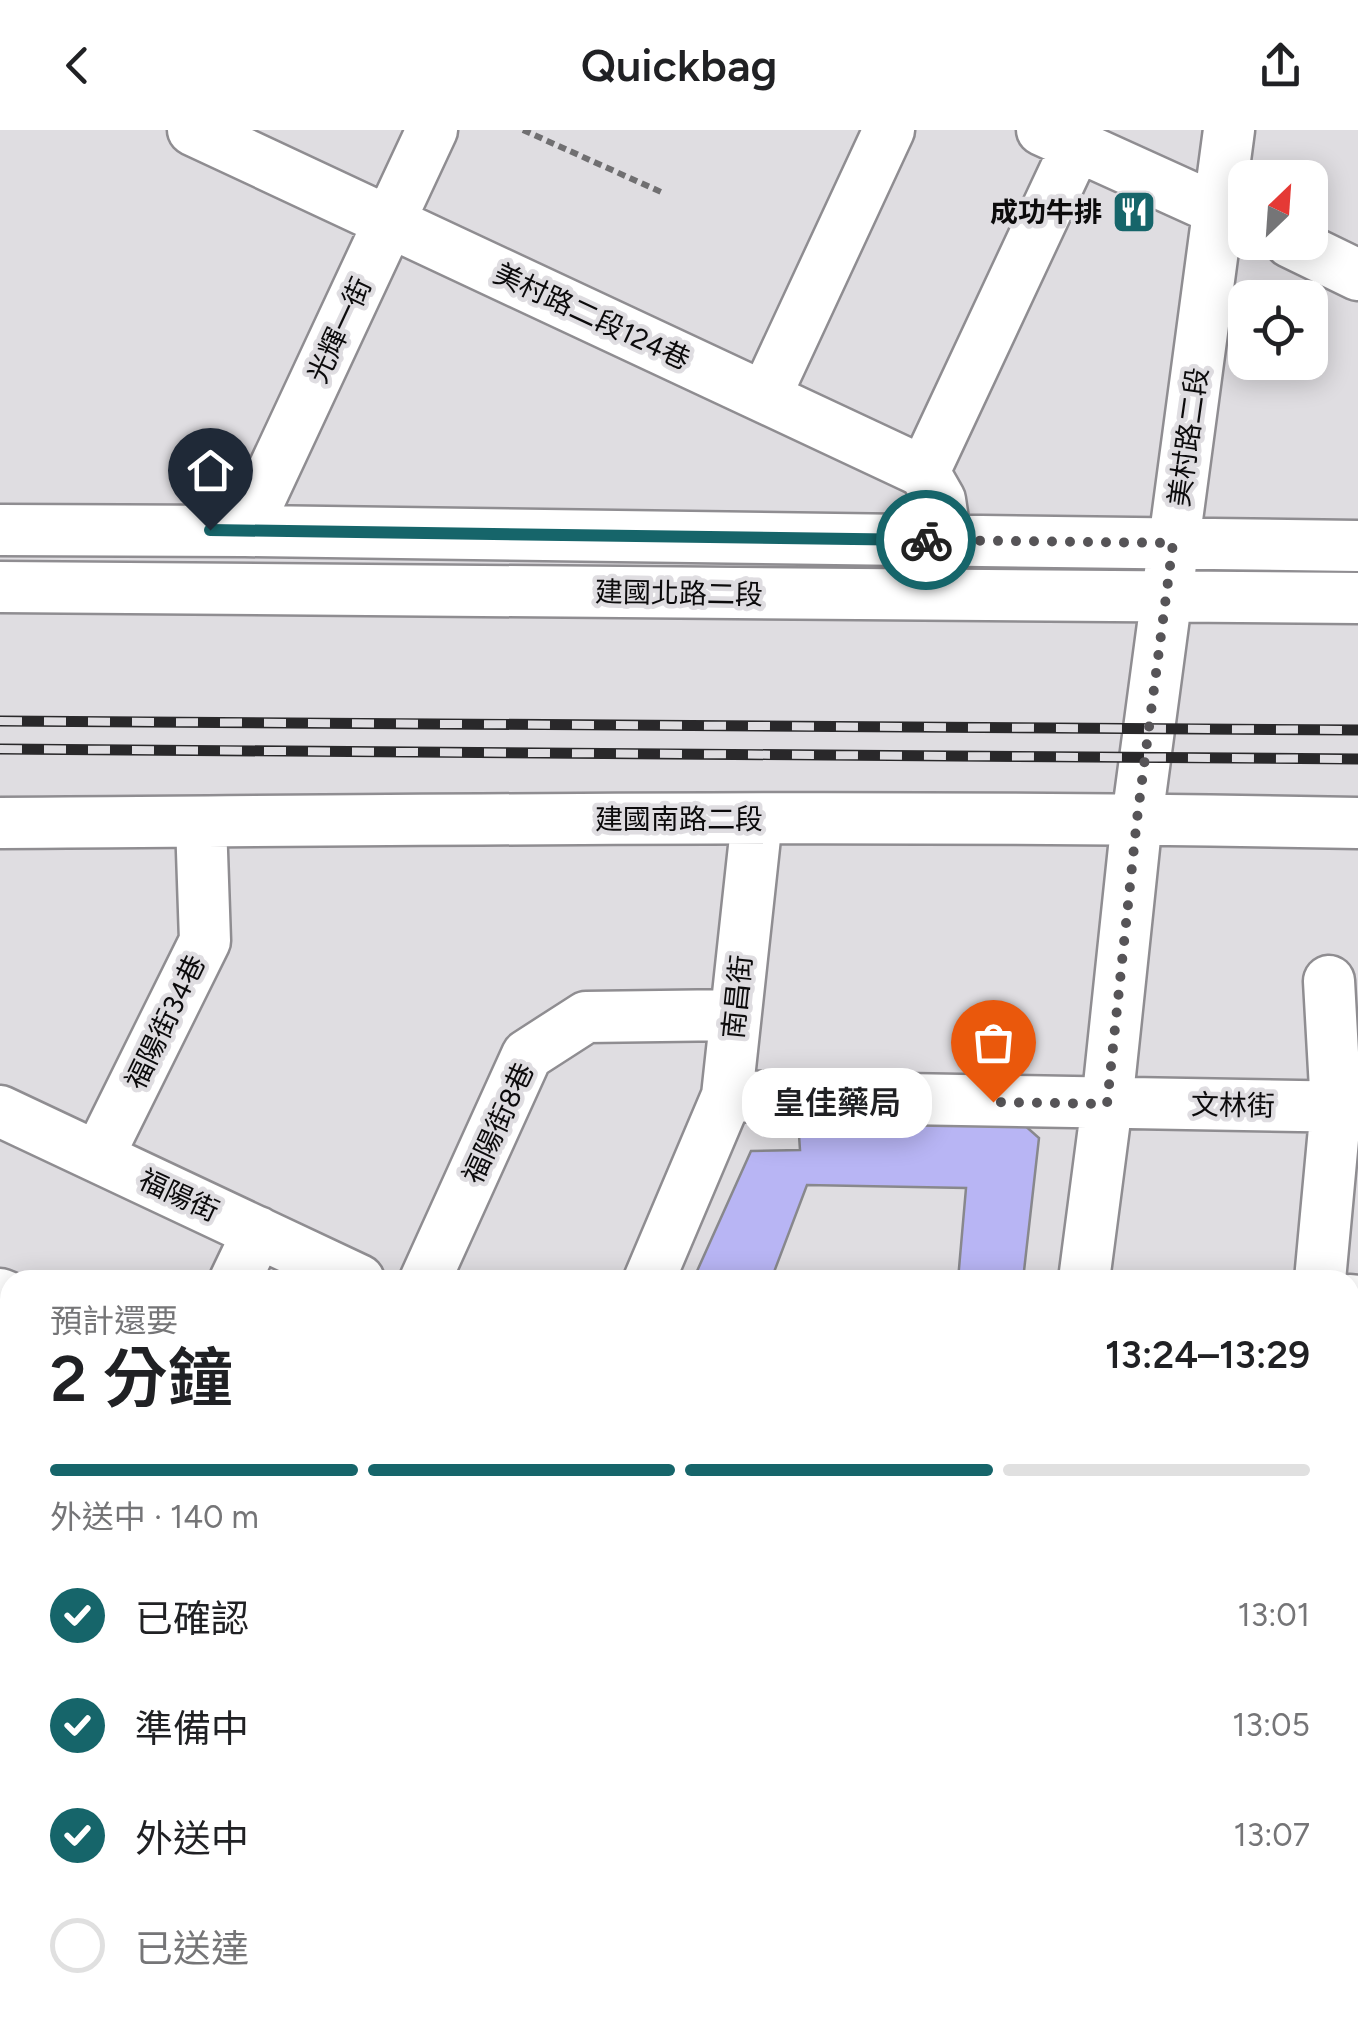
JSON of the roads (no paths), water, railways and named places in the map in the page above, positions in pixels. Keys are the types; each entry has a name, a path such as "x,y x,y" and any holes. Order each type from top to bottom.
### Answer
{"street":[{"name":"美村路二段124巷","path":"193,130 924,472"},
{"name":"光輝一街","path":"246,530 432,130"},
{"path":"764,396 889,130"},
{"name":"美村路二段","path":"1230,130 1231,160"},
{"path":"946,540 940,500 924,472 1059,138 1228,213"},
{"name":"美村路二段","path":"1085,1270 1173,543 1228,237"},
{"path":"1328,260 1358,274"},
{"name":"建國北路二段","path":"0,530 1358,546"},
{"name":"建國北路二段","path":"0,586 1358,598"},
{"name":"建國南路二段","path":"0,823 757,818 1358,823"},
{"name":"南昌街","path":"652,1270 727,1096 757,818"},
{"name":"福陽街34巷","path":"98,1157 205,941 201,822"},
{"path":"1322,1270 1347,1107 1329,981"},
{"name":"福陽街8巷","path":"430,1270 528,1055 586,1017 735,1015"},
{"name":"文林街","path":"727,1096 1347,1107"},
{"name":"福陽街","path":"0,1111 338,1270"},
{"path":"240,1270 258,1232"}],"railway":[{"path":"0,721 1358,730"},
{"path":"0,749 1358,759"}],"place":[{"name":"成功牛排","path":"1134,212"},
{"name":"皇佳藥局","path":"993,1102"}]}
